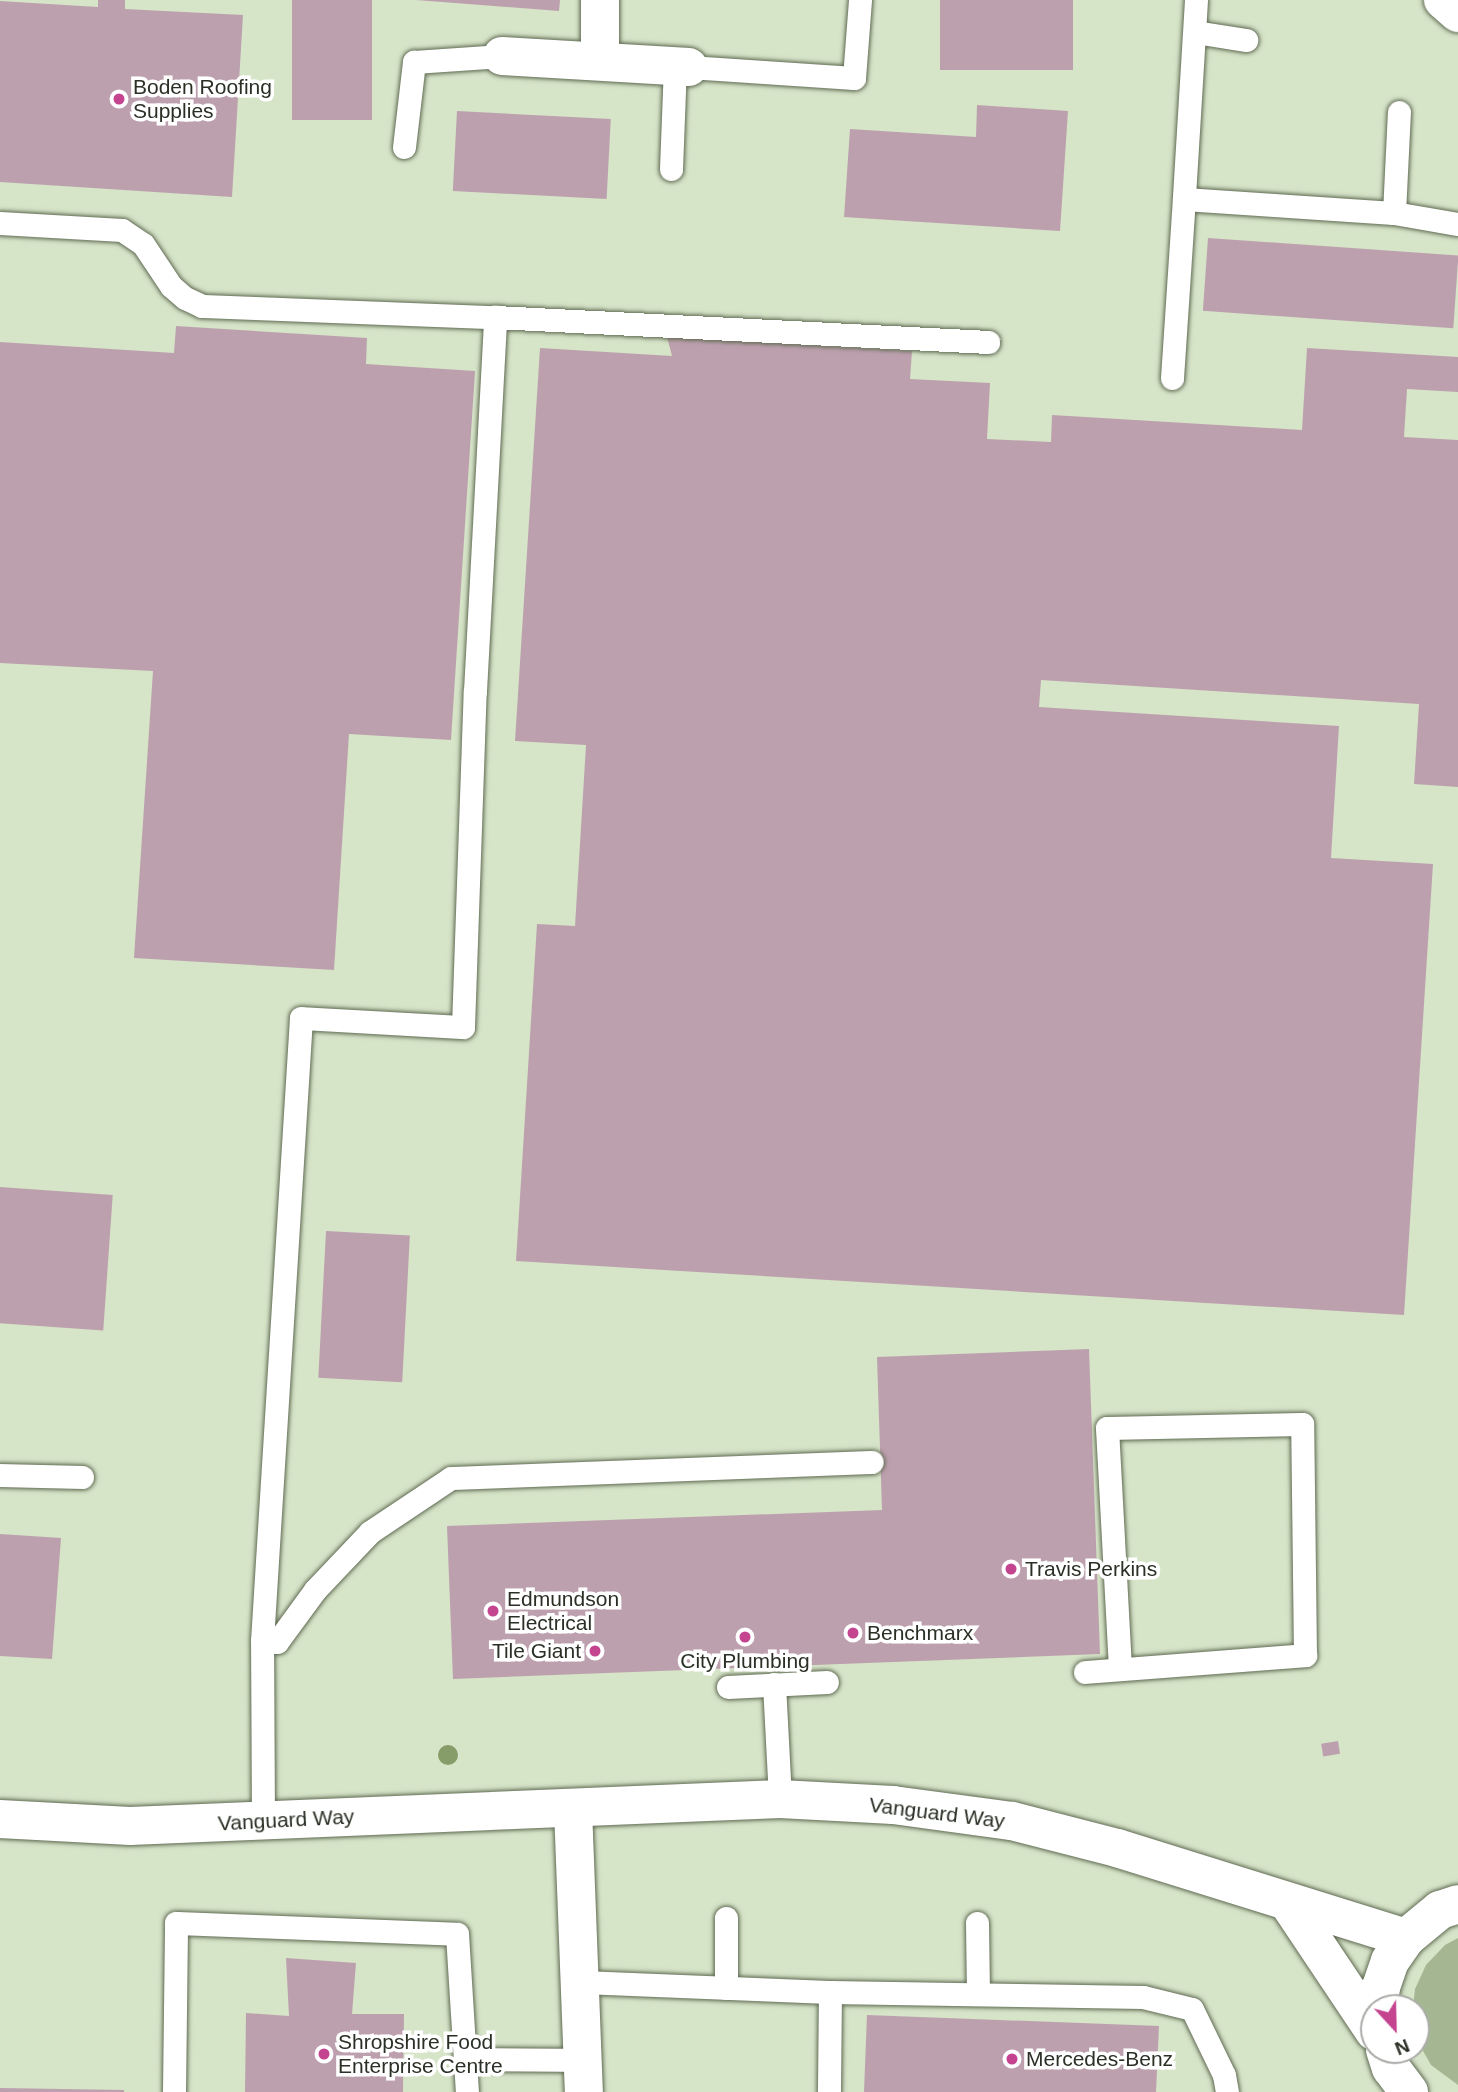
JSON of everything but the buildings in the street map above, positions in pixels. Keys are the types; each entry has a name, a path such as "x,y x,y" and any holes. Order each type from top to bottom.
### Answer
{"street":[{"path":"600,0 600,61"},
{"path":"1443,0 1458,13"},
{"path":"502,55 682,67"},
{"name":"Vanguard Way","path":"0,1819 130,1826 780,1799 893,1805 1012,1821 1117,1847 1406,1938"},
{"path":"573,1809 584,2076"},
{"path":"1289,1903 1360,2010"},
{"path":"1380,1994 1390,1961 1406,1938 1452,1903"},
{"path":"1390,2064 1409,2092"}],"lane":[{"path":"671,169 682,67 854,78 860,0"},
{"path":"1172,378 1196,0"},
{"path":"1195,32 1246,40"},
{"path":"404,147 414,62 502,55"},
{"path":"1394,213 1399,112"},
{"path":"1184,199 1394,213 1458,224"},
{"path":"0,223 122,230 144,244 171,286 185,298 202,306 495,317 988,342"},
{"path":"263,1822 262,1641 301,1018 463,1027 475,691 495,317"},
{"path":"1085,1672 1305,1655 1302,1424 1107,1428 1120,1669"},
{"path":"262,1641 277,1642 315,1590 370,1532 451,1478 872,1462"},
{"path":"0,1475 82,1477"},
{"path":"728,1686 827,1682"},
{"path":"774,1684 780,1799"},
{"path":"726,1918 726,1988"},
{"path":"174,2092 176,1923 457,1934 467,2092"},
{"path":"977,1923 978,1994"},
{"path":"581,1982 830,1992 1143,1997 1192,2009 1224,2075 1227,2092"},
{"path":"829,2092 830,1992"},
{"path":"467,2059 584,2076"}],"green space":[{"path":"1458,1938 1458,2085 1430,2063 1430,1994 1414,1994 1426,1965 1445,1945"}],"place":[{"name":"Boden Roofing Supplies","path":"119,99"},
{"name":"Travis Perkins","path":"1011,1569"},
{"name":"Edmundson Electrical","path":"493,1611"},
{"name":"Benchmarx","path":"853,1633"},
{"name":"City Plumbing","path":"745,1637"},
{"name":"Tile Giant","path":"595,1651"},
{"name":"Shropshire Food Enterprise Centre","path":"324,2054"},
{"name":"Mercedes-Benz","path":"1012,2059"}]}
